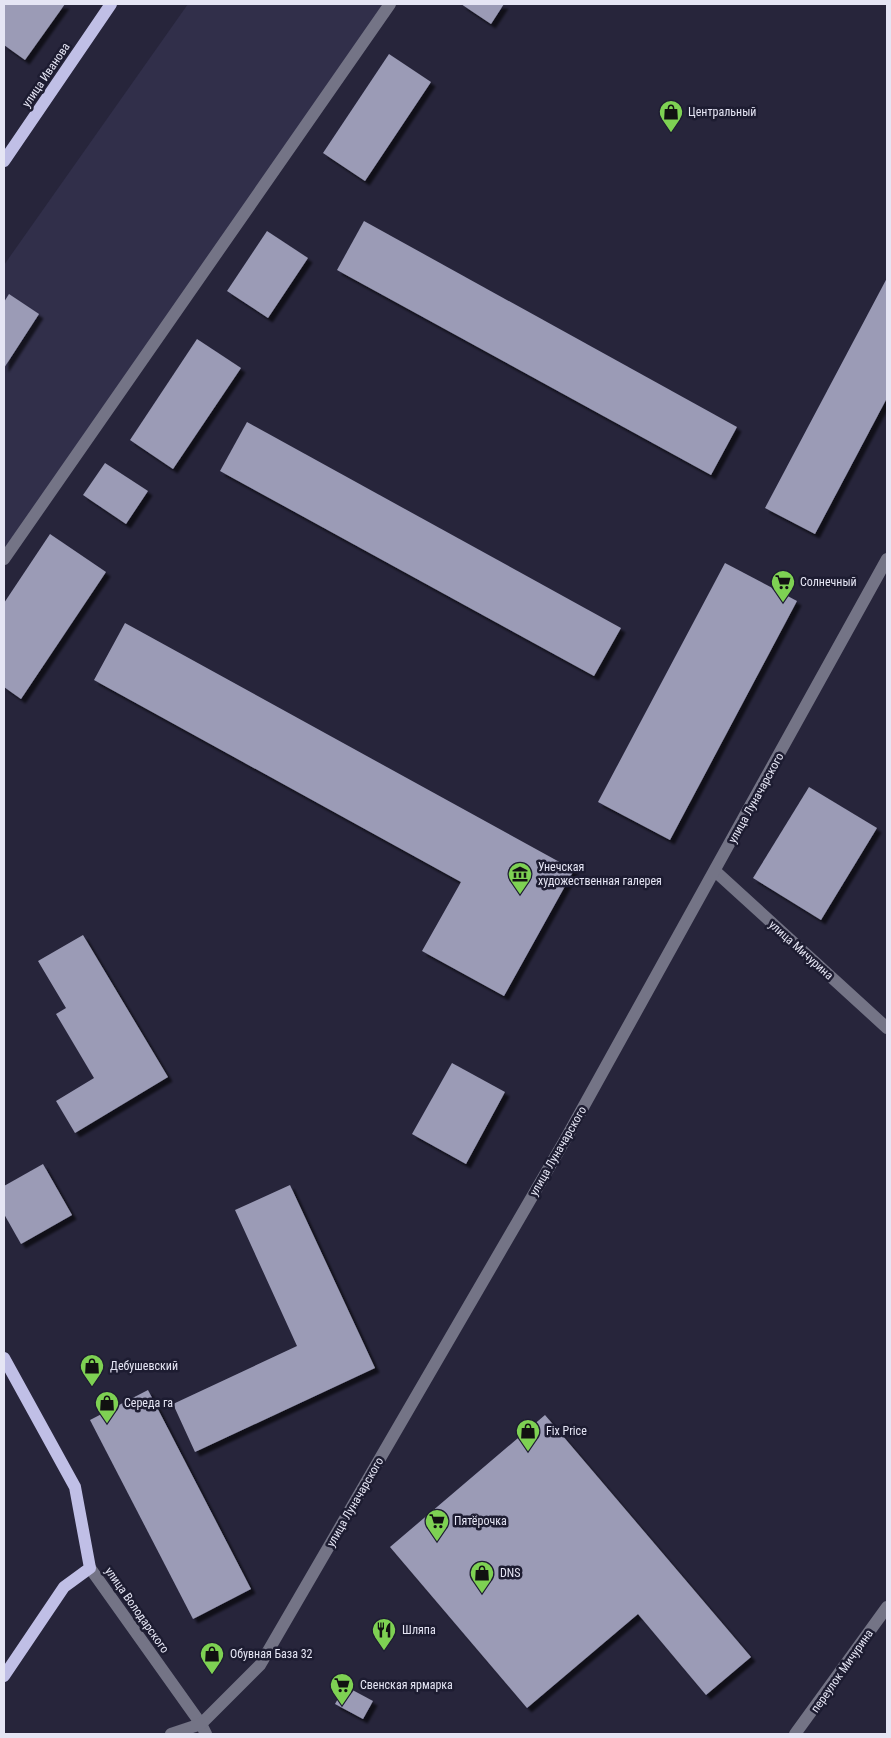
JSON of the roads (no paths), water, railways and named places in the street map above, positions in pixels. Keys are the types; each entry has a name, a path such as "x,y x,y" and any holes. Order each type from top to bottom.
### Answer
{"main road":[{"name":"улица Иванова","path":"4,161 112,4"},
{"name":"улица Володарского","path":"4,1358 75,1487 90,1568"},
{"path":"4,1676 64,1587 90,1568"}],"street":[{"path":"4,559 390,4"},
{"name":"улица Луначарского","path":"204,1729 260,1666 565,1140 887,559"},
{"name":"улица Мичурина","path":"715,871 887,1028"},
{"name":"улица Володарского","path":"90,1568 204,1729"},
{"name":"переулок Мичурина","path":"795,1734 887,1607"},
{"path":"171,1734 204,1729"}],"place":[{"name":"Центральный","path":"671,133"},
{"name":"Солнечный","path":"783,603"},
{"name":"Унечская художественная галерея","path":"520,895"},
{"name":"Дебушевский","path":"92,1387"},
{"name":"Середа га","path":"107,1424"},
{"name":"Fix Price","path":"528,1452"},
{"name":"Пятёрочка","path":"437,1542"},
{"name":"DNS","path":"482,1594"},
{"name":"Шляпа","path":"384,1651"},
{"name":"Обувная База 32","path":"212,1675"},
{"name":"Свенская ярмарка","path":"342,1706"}]}
